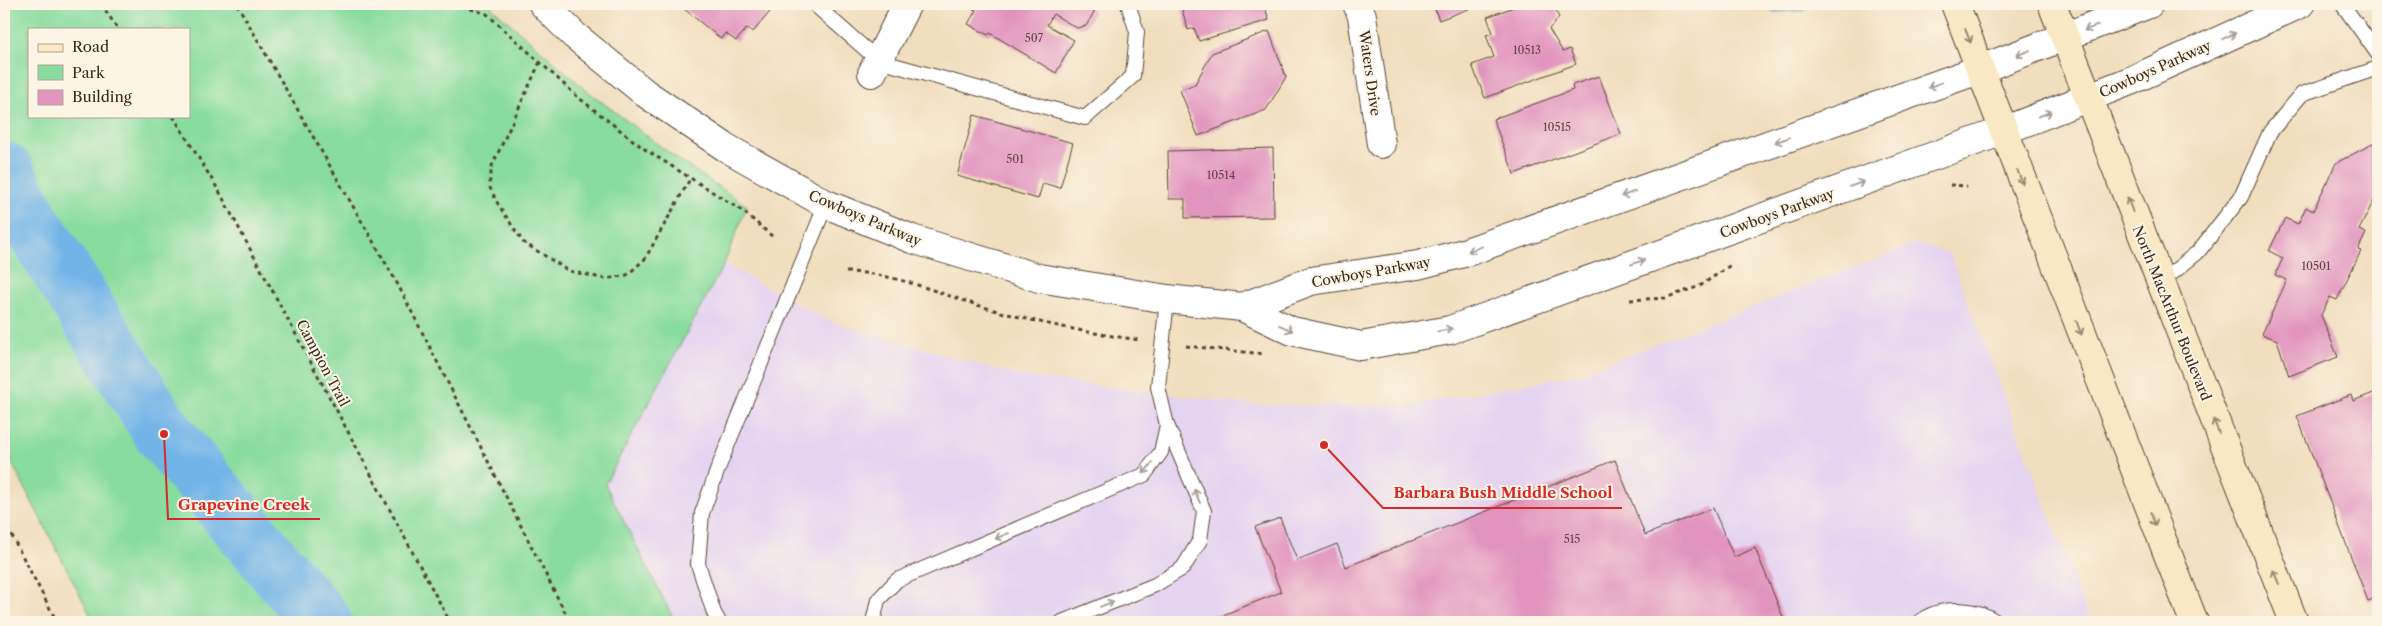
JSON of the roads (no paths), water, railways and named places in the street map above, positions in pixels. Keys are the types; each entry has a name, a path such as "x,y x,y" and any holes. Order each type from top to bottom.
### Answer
{"main road":[{"path":"1955,4 2194,622"},
{"name":"North MacArthur Boulevard","path":"2052,4 2294,622"}],"street":[{"name":"Cowboys Parkway","path":"543,4 574,34 645,93 725,147 826,204 912,239 1039,278 1167,299 1242,307 1292,331 1361,346 1450,330 2003,131 2130,81 2300,4"},
{"path":"876,67 907,4"},
{"name":"Waters Drive","path":"1356,4 1362,16 1381,144"},
{"name":"Cowboys Parkway","path":"1242,307 1311,281 1418,265 1464,253 1981,69 2149,4"}],"lane":[{"path":"814,4 876,67 1085,118 1132,76 1137,32 1128,4"},
{"path":"2342,4 2378,54"},
{"path":"2160,283 2198,252 2241,196 2270,132 2302,94 2378,68"},
{"path":"719,622 714,613 698,564 702,513 719,466 826,204"},
{"path":"1062,622 1155,585 1183,568 1200,540 1204,511 1168,425 1158,387 1167,299"},
{"path":"873,622 878,600 897,580 1144,475 1161,452 1168,425"},
{"path":"1919,622 1927,616 1955,609 1984,614 1996,622"}],"water":[{"path":"1762,4 1804,4 1805,11 1774,12"}],"waterway":[{"path":"4,172 30,221 164,434 322,622"}],"place":[{"name":"Grapevine Creek","path":"164,434"},
{"name":"Barbara Bush Middle School","path":"1324,445"}]}
